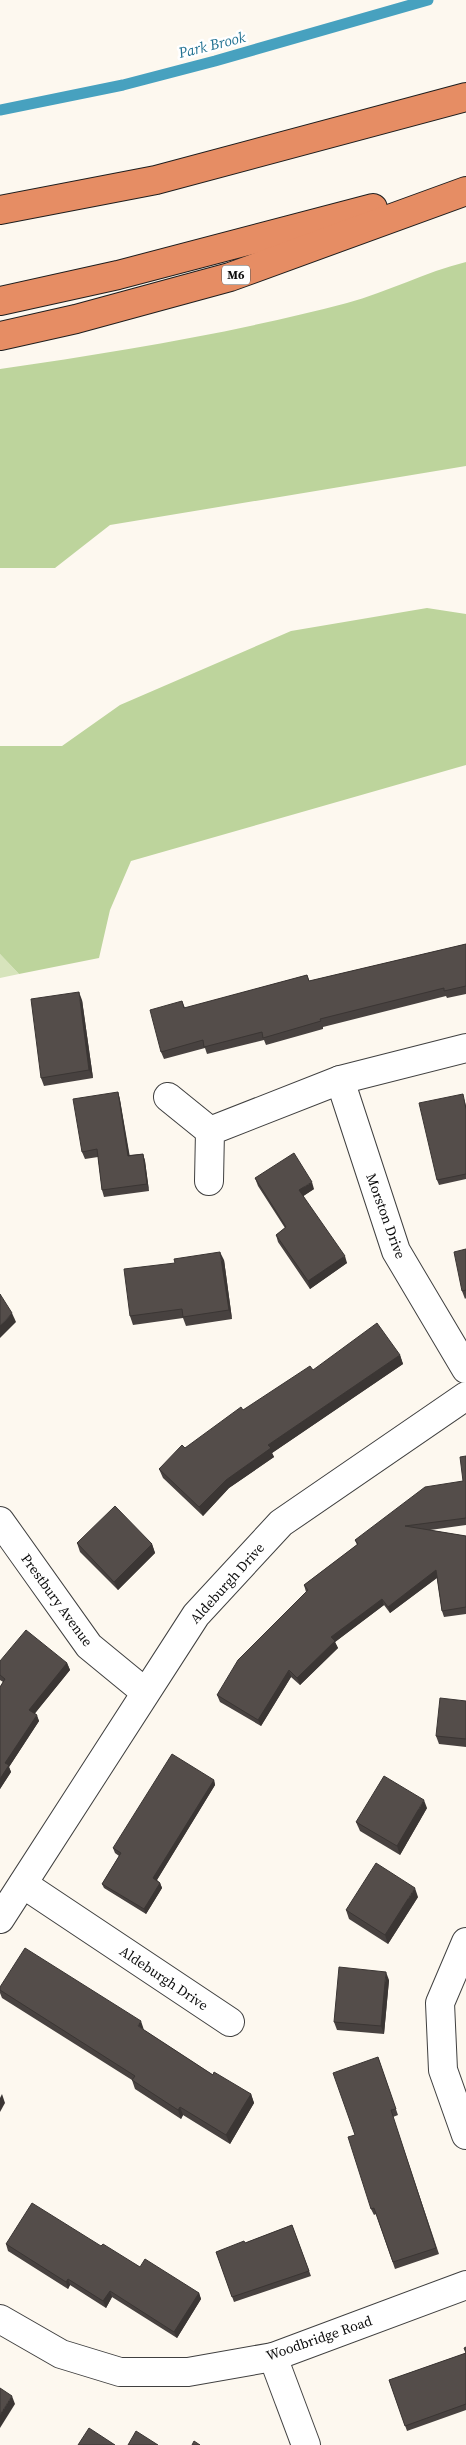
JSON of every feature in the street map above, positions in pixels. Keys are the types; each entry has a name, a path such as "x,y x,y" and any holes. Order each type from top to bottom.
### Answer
{"highway":[{"path":"0,210 156,180 466,97"},
{"name":"M6","path":"0,301 118,275 466,184"},
{"name":"M6","path":"0,336 76,319 230,277 466,191"}],"street":[{"path":"210,1132 340,1080 466,1048"},
{"name":"Morston Drive","path":"340,1080 396,1251 466,1370"},
{"path":"168,1097 210,1132"},
{"path":"209,1181 210,1132"},
{"name":"Aldeburgh Drive","path":"0,1920 196,1615 280,1524 466,1396"},
{"name":"Prestbury Avenue","path":"0,1520 89,1646 145,1692"},
{"name":"Aldeburgh Drive","path":"23,1884 230,2022"},
{"path":"466,1942 440,2003 443,2070 466,2135"},
{"name":"Woodbridge Road","path":"0,2318 61,2354 120,2372 188,2372 272,2357 466,2285"},
{"path":"272,2357 306,2445"}],"green space":[{"path":"466,262 466,466 110,525 55,568 0,568 0,369 175,341 261,324 347,303"},
{"path":"427,608 466,614 466,765 131,861 110,910 99,958 19,974 0,954 0,746 62,746 120,705 291,631"},
{"path":"0,954 19,974 0,978"}],"building":[{"path":"466,944 466,986 444,991 444,988 320,1019 321,1021 263,1038 262,1032 204,1047 203,1040 161,1052 150,1010 182,1001 184,1008 307,975 309,981"},
{"path":"79,992 89,1070 41,1078 31,999"},
{"path":"118,1092 128,1156 143,1154 147,1184 102,1190 97,1149 82,1152 73,1099"},
{"path":"463,1094 466,1109 466,1174 437,1180 419,1103"},
{"path":"294,1153 312,1182 299,1190 345,1256 308,1281 276,1235 286,1227 255,1178"},
{"path":"466,1249 466,1290 462,1291 454,1252"},
{"path":"220,1252 229,1310 183,1317 182,1309 130,1316 124,1269 175,1263 174,1259"},
{"path":"0,1294 12,1313 0,1326"},
{"path":"377,1323 400,1355 268,1445 271,1448 226,1480 199,1507 159,1469 182,1445 185,1448 241,1407 243,1410 310,1366 313,1370"},
{"path":"466,1456 466,1518 405,1526 466,1536 466,1607 442,1611 436,1570 388,1607 382,1599 331,1637 335,1641 297,1678 289,1670 258,1720 217,1695 238,1660 308,1590 304,1585 358,1544 355,1540 425,1487 463,1481 460,1457"},
{"path":"115,1506 152,1544 114,1582 77,1543"},
{"path":"26,1630 67,1663 29,1710 37,1715 5,1763 9,1765 0,1779 0,1687 5,1679 0,1675 0,1661"},
{"path":"440,1698 466,1701 466,1739 436,1736"},
{"path":"172,1754 214,1780 153,1878 160,1883 144,1909 102,1884 121,1853 113,1848"},
{"path":"384,1776 424,1800 397,1846 356,1822"},
{"path":"376,1863 415,1888 385,1935 346,1910"},
{"path":"25,1948 141,2021 138,2026 213,2075 214,2072 251,2094 226,2135 180,2107 178,2110 132,2080 135,2076 0,1990 0,1987"},
{"path":"339,1967 386,1972 381,2026 334,2022"},
{"path":"378,2057 396,2109 391,2110 436,2248 393,2262 374,2208 371,2209 348,2137 355,2135 333,2073"},
{"path":"32,2203 101,2246 103,2244 140,2267 145,2259 199,2293 174,2332 110,2291 103,2301 68,2279 66,2282 6,2244"},
{"path":"292,2225 309,2271 232,2297 216,2252"},
{"path":"466,2353 466,2404 405,2426 389,2380"},
{"path":"0,2388 12,2396 0,2415"},
{"path":"89,2428 115,2445 78,2445"},
{"path":"136,2431 158,2445 128,2445"},
{"path":"194,2441 200,2445 192,2445"}],"waterway":[{"name":"Park Brook","path":"0,110 123,85 215,61 428,0"}]}
